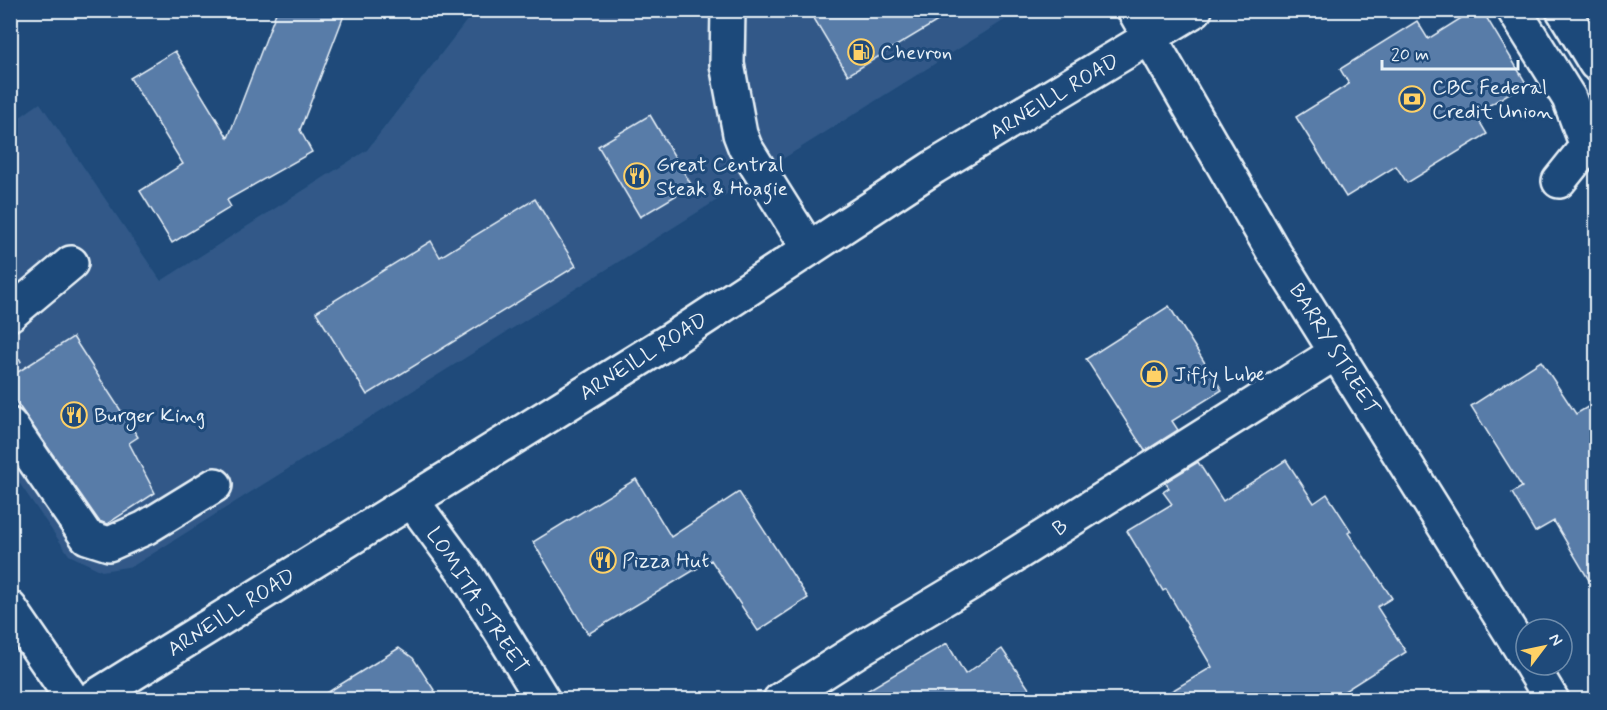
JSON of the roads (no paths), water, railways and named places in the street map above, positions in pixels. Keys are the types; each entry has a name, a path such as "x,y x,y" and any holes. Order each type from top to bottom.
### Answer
{"main road":[{"path":"728,10 727,64 740,135 748,153 809,249"},
{"name":"ARNEILL ROAD","path":"90,699 672,339 934,167 1142,24 1195,10"},
{"path":"1514,10 1569,98 1587,146 1559,181"},
{"path":"1563,10 1596,64"},
{"name":"BARRY STREET","path":"1142,24 1273,251 1514,638"},
{"path":"10,314 71,263"},
{"name":"B","path":"780,699 975,580 1337,352"},
{"path":"10,425 87,537 108,544 145,528 215,485"},
{"name":"LOMITA STREET","path":"412,501 466,574 543,699"},
{"path":"10,608 73,699"}],"place":[{"name":"Chevron","path":"861,52"},
{"name":"CBC Federal Credit Union","path":"1412,99"},
{"name":"Great Central Steak & Hoagie","path":"637,176"},
{"name":"Jiffy Lube","path":"1154,374"},
{"name":"Burger King","path":"74,415"},
{"name":"Pizza Hut","path":"603,560"}]}
